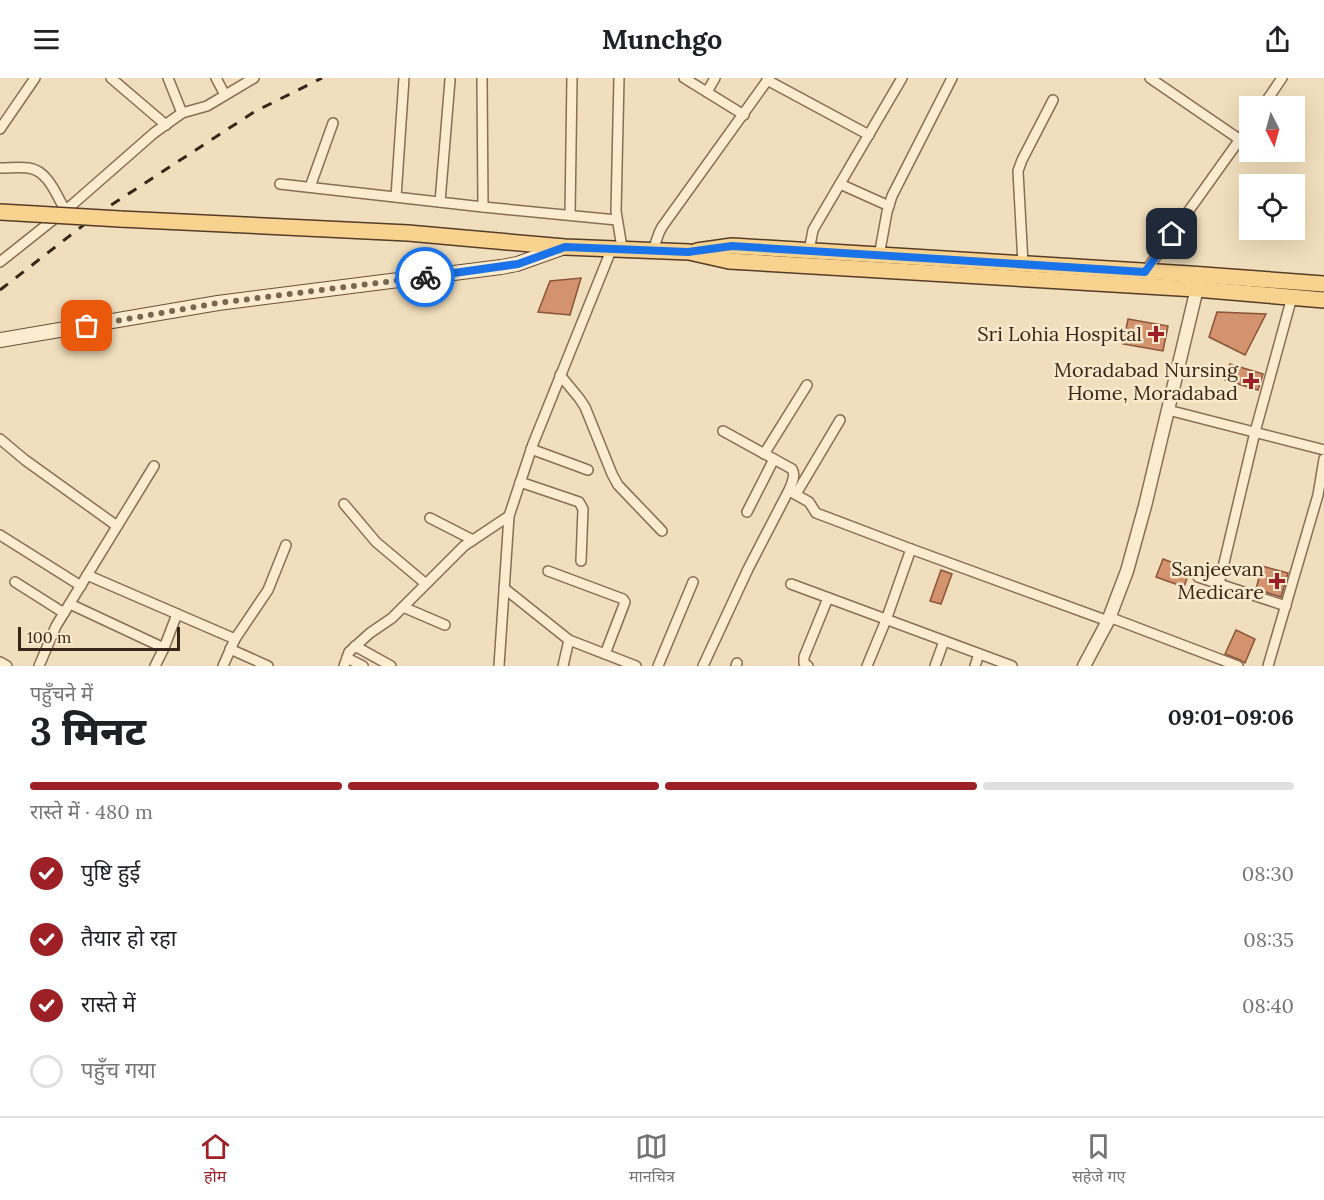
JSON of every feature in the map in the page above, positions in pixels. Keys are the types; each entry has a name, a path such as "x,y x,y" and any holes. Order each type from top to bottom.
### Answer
{"main road":[{"path":"0,212 408,233 565,247 688,252 729,261 1198,282 1324,284"},
{"path":"688,252 732,246 1145,272 1292,297 1324,300"},
{"path":"0,340 218,303 501,267 518,264 565,247"}],"street":[{"path":"0,129 34,78"},
{"path":"111,78 166,125"},
{"path":"168,78 185,113"},
{"path":"216,78 225,95"},
{"path":"0,262 66,210 149,137 185,113 203,108 254,78"},
{"path":"396,197 404,78"},
{"path":"482,78 483,207"},
{"path":"570,215 572,78"},
{"path":"499,666 509,516 531,449 560,375 617,248 619,78"},
{"path":"684,78 744,115"},
{"path":"706,92 715,78"},
{"path":"809,251 813,230 902,78"},
{"path":"879,256 886,212 892,196 952,78"},
{"path":"1145,272 1239,139 1150,78"},
{"path":"1270,96 1282,78"},
{"path":"654,250 658,233 662,227 768,79 869,135"},
{"path":"440,202 450,80"},
{"path":"1023,264 1018,171 1053,100"},
{"path":"310,187 333,123"},
{"path":"0,168 28,168 42,173 66,210"},
{"path":"280,184 617,220"},
{"path":"840,184 889,206"},
{"path":"1084,666 1109,619 1139,528 1198,282"},
{"path":"1219,584 1255,432 1292,297"},
{"path":"560,375 585,407 618,485 662,531"},
{"path":"765,454 807,385"},
{"path":"1168,410 1324,450"},
{"path":"704,666 748,569 793,491 840,420"},
{"path":"723,431 792,469 794,472 793,491"},
{"path":"0,439 16,454 117,526"},
{"path":"531,449 588,470"},
{"path":"747,512 774,459"},
{"path":"1268,666 1318,495 1324,459"},
{"path":"39,666 56,626 154,466"},
{"path":"520,482 582,505 581,561"},
{"path":"793,491 811,504 816,513 1238,666"},
{"path":"344,504 376,542 426,584"},
{"path":"363,666 346,662 349,652 370,633 392,618 464,546 509,516"},
{"path":"430,518 472,540"},
{"path":"0,535 81,586"},
{"path":"223,666 235,639 268,590 286,545"},
{"path":"867,666 911,549"},
{"path":"548,571 623,599 625,602 605,654"},
{"path":"87,574 235,639"},
{"path":"1198,577 1286,606"},
{"path":"15,582 64,613"},
{"path":"658,666 693,582"},
{"path":"791,584 1011,666"},
{"path":"504,588 569,640 636,666"},
{"path":"808,666 804,663 804,657 828,598"},
{"path":"70,603 164,648"},
{"path":"403,607 445,625"},
{"path":"155,666 177,614"},
{"path":"563,666 569,640"},
{"path":"935,666 944,641"},
{"path":"355,646 392,666"},
{"path":"230,649 268,666"},
{"path":"975,666 979,654"},
{"path":"0,662 8,666"}],"building":[{"path":"581,278 570,315 538,312 550,281"},
{"path":"1217,312 1266,314 1245,355 1209,337"},
{"path":"1128,319 1168,326 1163,351 1123,344"},
{"path":"1230,364 1263,374 1258,390 1225,380"},
{"path":"1163,559 1190,569 1184,587 1156,577"},
{"path":"1262,566 1288,573 1281,597 1256,589"},
{"path":"941,570 952,574 941,604 930,601"},
{"path":"1236,630 1255,639 1245,663 1225,654"}],"railway":[{"path":"0,290 99,213 254,112 322,78"}],"way so far":[{"path":"87,326 218,303 425,277"}],"place":[{"name":"Sri Lohia Hospital","path":"1156,334"},
{"name":"Moradabad Nursing Home, Moradabad","path":"1251,381"},
{"name":"Sanjeevan Medicare","path":"1277,581"}],"route":[{"path":"425,277 518,264 565,247 688,252 732,246 1145,272 1172,234"}]}
